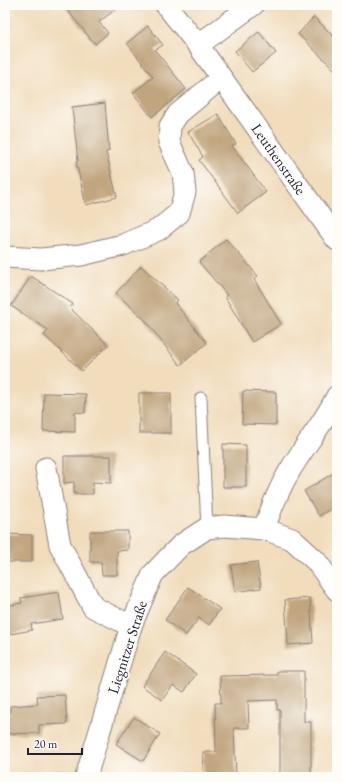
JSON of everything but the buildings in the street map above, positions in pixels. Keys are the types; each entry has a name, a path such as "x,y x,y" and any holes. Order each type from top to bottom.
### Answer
{"street":[{"name":"Leuthenstraße","path":"166,5 198,45 337,240"},
{"path":"198,45 253,5"},
{"path":"5,257 41,259 81,255 123,245 158,230 180,213 185,192 183,172 169,142 170,126 178,114 221,78"},
{"path":"264,529 272,506 289,472 330,410 337,396"},
{"path":"46,468 60,545 93,607 130,626"},
{"name":"Liegnitzer Straße","path":"86,777 130,626 153,574 181,545 207,528 224,526 264,529 292,539 316,561 337,590"}],"lane":[{"path":"201,398 207,528"}]}
